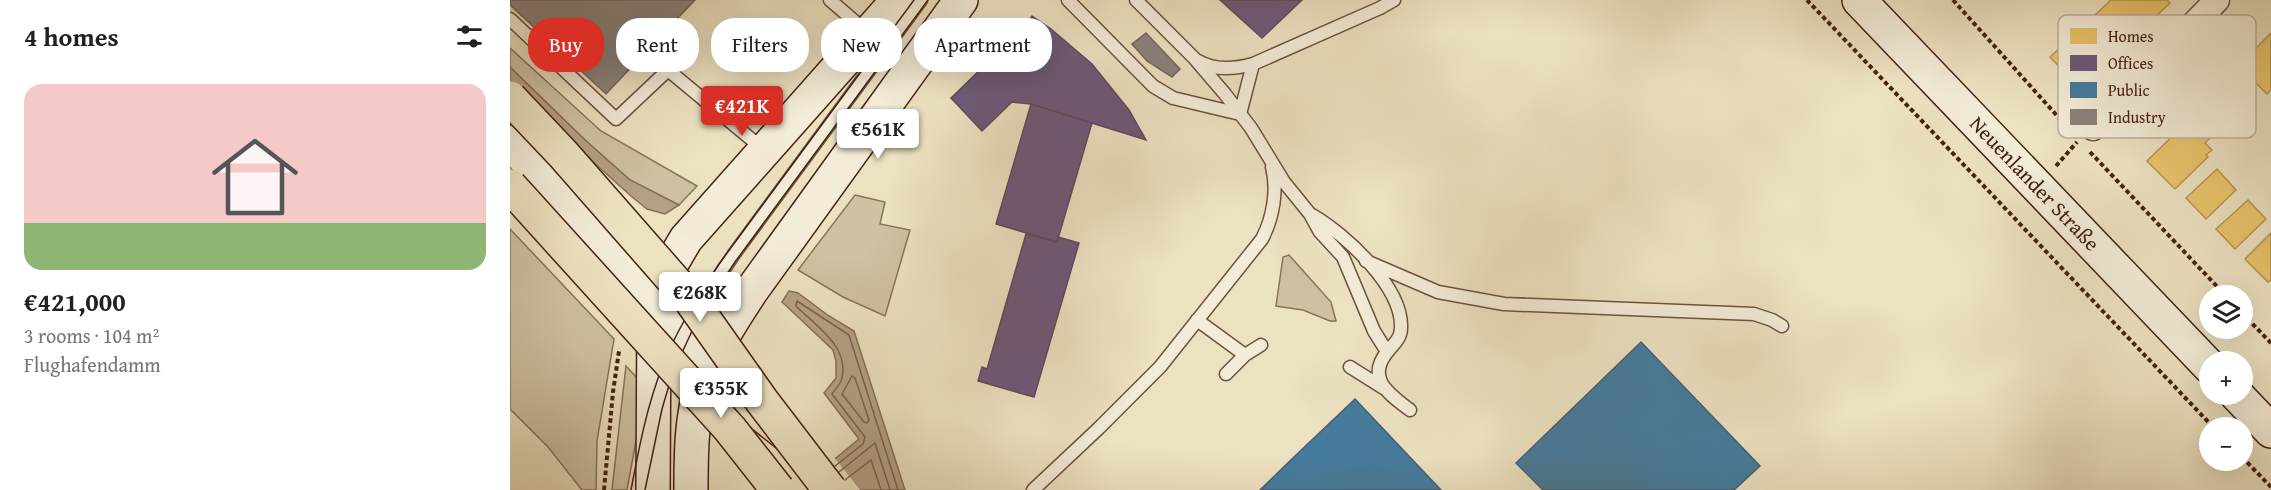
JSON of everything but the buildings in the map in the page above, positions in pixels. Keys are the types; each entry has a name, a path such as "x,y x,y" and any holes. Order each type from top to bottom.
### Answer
{"highway":[{"path":"510,98 563,154 690,299 762,401 830,490"},
{"path":"510,186 722,420 778,490"}],"main road":[{"path":"882,18 898,0"},
{"path":"691,490 693,433 702,384 723,335 752,290 961,0"},
{"name":"Neuenlander Straße","path":"1859,0 2199,355"},
{"path":"653,490 654,308 660,283 686,239 833,72"},
{"path":"2246,405 2271,431"}],"street":[{"path":"2202,15 2217,0"},
{"path":"510,142 654,308 686,331 708,370"}],"lane":[{"path":"830,0 851,18"},
{"path":"686,331 724,268 921,0"},
{"path":"1068,0 1153,86 1173,98 1240,114"},
{"path":"1136,0 1195,59 1240,114 1284,182 1310,214 1320,232 1343,257 1374,330 1384,347"},
{"path":"1195,59 1202,64 1218,67 1234,68 1253,64 1394,0"},
{"path":"510,19 616,119 668,70 764,150"},
{"path":"1240,114 1253,64"},
{"path":"1033,490 1160,367 1262,239 1267,229 1274,188 1270,160"},
{"path":"1310,214 1332,227 1366,261 1395,298 1401,321 1401,332 1398,340 1380,363 1379,375 1385,389"},
{"path":"1366,261 1438,292 1504,304 1754,314 1782,326"},
{"path":"1197,321 1245,355"},
{"path":"1226,374 1245,355 1261,345"},
{"path":"1350,367 1385,389 1410,410"}],"path":[{"path":"1807,0 2204,417"},
{"path":"2037,186 2081,138"},
{"path":"2253,324 2271,343"},
{"path":"604,490 606,466"},
{"path":"2253,468 2271,487"}],"shaded area":[{"path":"510,48 528,64 528,72 536,72 601,131 697,186 679,205 630,180 510,67"},
{"path":"855,195 885,202 880,224 910,230 885,316 843,297 798,270"},
{"path":"510,229 614,339 597,441 596,490 582,490 548,447 510,409"},
{"path":"1289,255 1331,302 1336,321 1330,321 1303,310 1276,306 1283,257"},
{"path":"626,366 640,381 640,419 627,490 612,490"}],"water":[{"path":"510,67 630,180 679,205 665,214 647,209 631,196 510,87"},
{"path":"789,291 798,293 854,331 905,490 797,490 859,439 824,393 836,378 836,361 833,350 782,302"}],"pier":[{"path":"833,456 860,490 794,490 795,488"}],"tram line":[{"path":"631,490 652,395 688,313 719,264 914,0"},
{"path":"645,490 662,409 673,372 699,316 735,262 928,0"},
{"path":"510,181 678,361 732,413 781,452 821,490"}]}
